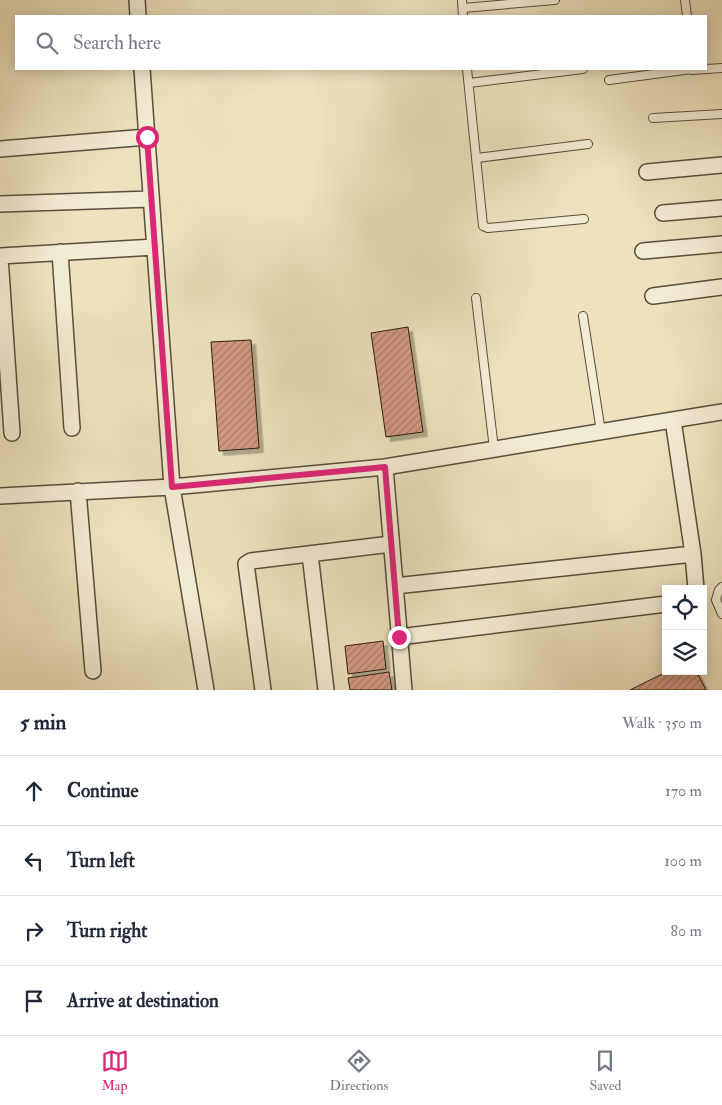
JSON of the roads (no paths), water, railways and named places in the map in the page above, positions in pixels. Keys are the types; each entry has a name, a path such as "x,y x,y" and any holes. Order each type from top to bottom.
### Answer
{"street":[{"path":"137,0 138,15"},
{"path":"142,70 172,487 206,690"},
{"path":"0,149 147,137"},
{"path":"647,172 722,165"},
{"path":"0,204 151,199"},
{"path":"663,213 722,208"},
{"path":"643,251 722,244"},
{"path":"12,433 0,256 155,247"},
{"path":"60,252 72,428"},
{"path":"653,296 722,287"},
{"path":"0,496 172,487 385,467 722,412"},
{"path":"673,420 693,554 696,585"},
{"path":"385,467 404,690"},
{"path":"78,491 93,671"},
{"path":"263,690 246,564 251,561 392,544"},
{"path":"310,554 326,690"},
{"path":"395,586 693,554"},
{"path":"399,637 662,604"}],"lane":[{"path":"462,4 554,0"},
{"path":"685,0 687,15"},
{"path":"707,69 722,68"},
{"path":"467,70 483,226 488,228 584,219"},
{"path":"468,83 575,70"},
{"path":"608,80 692,70"},
{"path":"653,118 722,114"},
{"path":"477,158 588,144"},
{"path":"476,298 494,449"},
{"path":"583,316 601,432"},
{"path":"722,587 716,600 722,614"}]}
